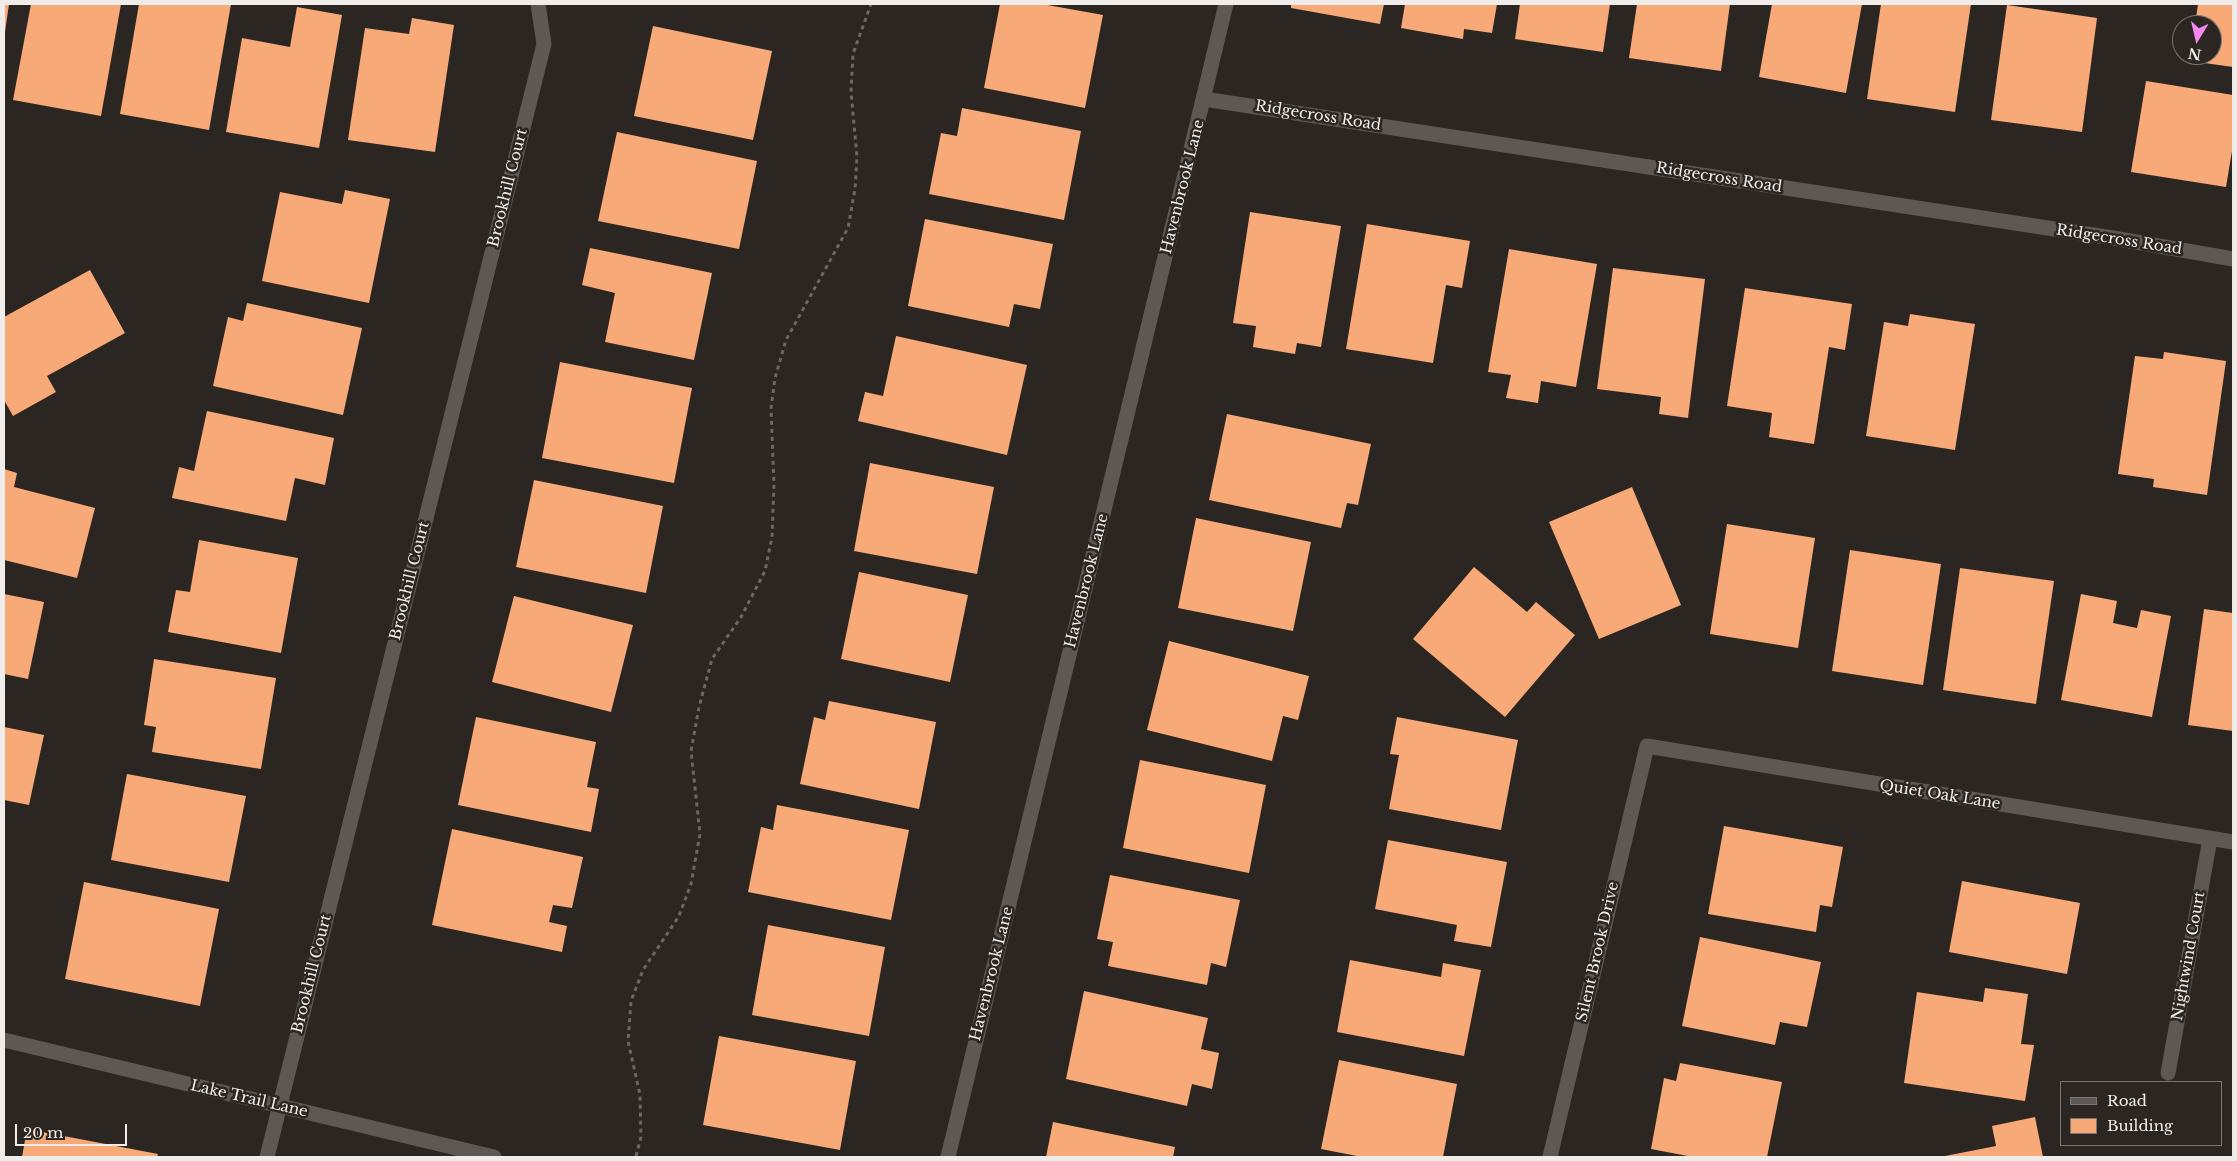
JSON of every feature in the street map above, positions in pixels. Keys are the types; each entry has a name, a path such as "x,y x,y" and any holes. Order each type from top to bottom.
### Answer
{"street":[{"name":"Brookhill Court","path":"267,1157 544,44 538,4"},
{"name":"Havenbrook Lane","path":"948,1157 1226,4"},
{"name":"Ridgecross Road","path":"1204,99 2113,238 2233,259"},
{"name":"Quiet Oak Lane","path":"1647,746 2233,842"},
{"name":"Silent Brook Drive","path":"1550,1157 1647,746"},
{"name":"Nightwind Court","path":"2168,1073 2210,839"},
{"name":"Lake Trail Lane","path":"4,1040 494,1157"}],"path":[{"path":"636,1156 641,1137 640,1095 628,1041 631,1001 643,970 679,916 691,884 700,834 691,751 699,707 712,659 741,617 765,571 772,537 774,486 771,408 775,378 786,340 848,228 855,189 857,157 851,92 853,54 871,4"}],"building":[{"path":"4,4 9,4 5,32 4,32"},
{"path":"31,4 121,4 101,116 13,100"},
{"path":"139,4 231,4 209,130 120,114"},
{"path":"1000,4 1042,4 1103,15 1085,108 984,88"},
{"path":"1291,4 1384,4 1380,24 1291,8"},
{"path":"1405,4 1497,4 1492,33 1464,29 1463,39 1401,28"},
{"path":"1520,4 1610,4 1603,52 1515,39"},
{"path":"1637,4 1730,4 1721,71 1629,58"},
{"path":"1772,4 1862,4 1846,93 1759,77"},
{"path":"1881,4 1971,4 1955,112 1867,99"},
{"path":"2198,4 2233,4 2233,67 2219,65 2222,65 2222,15 2196,15"},
{"path":"2007,5 2097,18 2082,132 1991,120"},
{"path":"297,7 342,15 319,148 226,132 242,38 290,47"},
{"path":"412,18 454,25 435,152 348,140 365,28 409,34"},
{"path":"653,26 772,51 753,140 634,116"},
{"path":"2146,81 2233,95 2233,145 2226,187 2131,172"},
{"path":"962,108 1081,131 1064,220 929,194 941,133 957,136"},
{"path":"617,132 757,161 739,249 598,221"},
{"path":"345,190 390,199 369,303 262,281 280,192 342,204"},
{"path":"1250,212 1341,226 1321,347 1297,343 1295,354 1253,347 1256,326 1233,323"},
{"path":"925,219 1053,244 1040,309 1014,304 1009,327 908,306"},
{"path":"1367,224 1470,241 1462,288 1446,285 1433,363 1346,349"},
{"path":"590,248 712,273 694,360 605,342 615,293 582,285"},
{"path":"1509,249 1597,264 1576,387 1541,381 1538,403 1506,398 1511,375 1488,372"},
{"path":"1613,268 1705,279 1688,418 1659,414 1661,397 1597,389"},
{"path":"90,270 125,333 47,376 56,392 13,416 4,400 4,317"},
{"path":"1745,288 1852,304 1845,350 1829,347 1814,444 1769,437 1772,413 1727,406"},
{"path":"247,303 362,328 343,415 213,386 228,317 243,321"},
{"path":"1910,314 1975,324 1955,450 1866,436 1884,322 1908,326"},
{"path":"896,336 1027,365 1007,455 858,421 865,392 883,396"},
{"path":"2164,352 2226,361 2207,495 2153,487 2154,479 2118,474 2135,356 2163,359"},
{"path":"560,362 692,388 674,483 542,458"},
{"path":"207,411 334,438 325,485 295,478 286,521 172,498 179,467 194,471"},
{"path":"1227,414 1371,444 1358,505 1347,503 1341,528 1209,500"},
{"path":"870,463 994,487 977,574 854,551"},
{"path":"4,469 17,473 14,487 95,508 77,578 4,560"},
{"path":"534,480 663,506 646,593 516,567"},
{"path":"1632,487 1681,605 1599,639 1549,522"},
{"path":"1196,518 1311,542 1293,631 1178,608"},
{"path":"1727,524 1815,538 1798,648 1710,634"},
{"path":"199,540 298,558 281,653 168,632 176,590 190,592"},
{"path":"1850,550 1941,564 1923,685 1832,671"},
{"path":"1474,567 1527,612 1536,602 1575,635 1505,717 1413,639"},
{"path":"1960,568 2054,581 2036,704 1943,690"},
{"path":"859,572 968,595 950,682 841,659"},
{"path":"4,594 44,602 28,679 4,674"},
{"path":"2081,594 2117,601 2113,623 2137,628 2141,610 2171,616 2152,717 2061,700"},
{"path":"514,596 633,625 611,712 492,682"},
{"path":"2204,609 2233,613 2233,731 2188,725"},
{"path":"1169,641 1309,676 1298,720 1283,716 1272,761 1147,730"},
{"path":"154,659 276,678 261,769 152,752 156,727 144,725"},
{"path":"829,701 936,722 919,809 800,784 814,717 825,720"},
{"path":"476,717 596,742 587,787 599,789 591,832 458,805"},
{"path":"1397,717 1518,740 1501,830 1389,809 1399,755 1390,754"},
{"path":"4,727 44,735 29,805 4,800"},
{"path":"1140,760 1266,785 1249,873 1123,848"},
{"path":"127,774 246,796 229,882 111,860"},
{"path":"777,805 909,830 891,920 748,892 761,827 773,830"},
{"path":"1724,826 1843,847 1832,907 1820,905 1816,932 1708,914"},
{"path":"452,829 583,857 572,908 553,905 549,922 567,926 562,952 432,925"},
{"path":"1388,840 1507,862 1491,947 1454,941 1457,925 1375,909"},
{"path":"1110,875 1240,900 1226,967 1211,963 1207,985 1108,966 1113,942 1097,939"},
{"path":"1962,881 2080,903 2067,974 1949,952"},
{"path":"84,882 219,909 200,1006 65,979"},
{"path":"768,925 885,947 869,1036 752,1015"},
{"path":"1700,937 1821,962 1807,1027 1780,1022 1775,1045 1682,1026"},
{"path":"1350,960 1441,977 1443,963 1481,970 1464,1056 1337,1032"},
{"path":"1985,988 2028,994 2021,1044 2034,1045 2025,1101 1904,1083 1917,992 1983,1002"},
{"path":"1084,991 1208,1018 1201,1049 1219,1053 1212,1089 1192,1084 1187,1106 1066,1079"},
{"path":"719,1036 856,1061 840,1150 703,1125"},
{"path":"1339,1060 1457,1084 1443,1157 1362,1157 1321,1149"},
{"path":"1680,1063 1782,1082 1767,1157 1693,1157 1651,1149 1664,1078 1676,1081"},
{"path":"2035,1117 2043,1157 1940,1157 1996,1146 1992,1126"},
{"path":"1053,1122 1175,1147 1173,1157 1046,1157"},
{"path":"27,1129 158,1154 157,1157 22,1157"}]}
